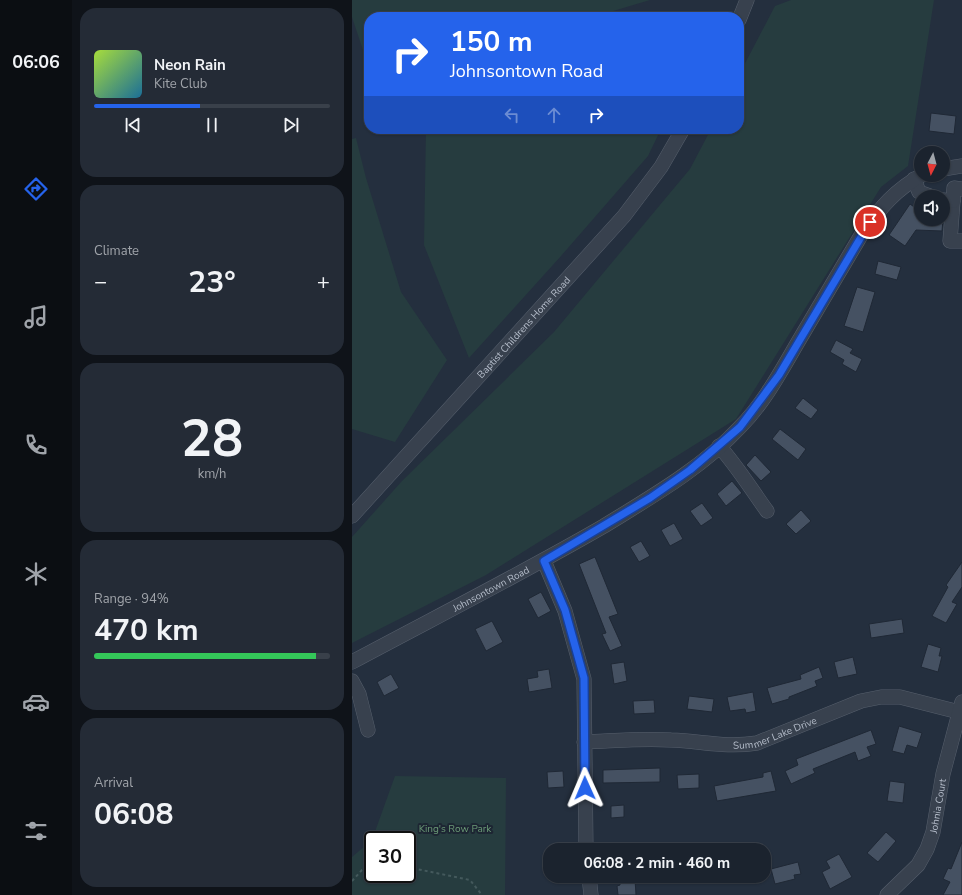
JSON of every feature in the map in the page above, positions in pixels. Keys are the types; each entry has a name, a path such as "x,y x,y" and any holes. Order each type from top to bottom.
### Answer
{"street":[{"path":"742,12 747,0"},
{"name":"Baptist Childrens Home Road","path":"352,516 624,216 661,167 680,134"},
{"path":"950,168 962,166"},
{"name":"Johnsontown Road","path":"352,662 544,561 650,498 690,470 719,446 740,427 779,375 863,232 877,212 893,194 914,180"},
{"path":"950,196 954,188 962,189"},
{"path":"949,226 950,241 962,241"},
{"path":"719,446 733,461 746,484 767,511"},
{"path":"544,561 565,610 584,678 586,843"},
{"path":"352,681 359,694 368,730"},
{"name":"Summer Lake Drive","path":"584,742 670,739 721,746 742,746 757,743 860,701 881,697 900,697 960,707"},
{"name":"Johnia Court","path":"887,895 918,865 927,849 933,832 943,774 960,707"},
{"path":"590,883 591,895"}],"path":[{"path":"352,881 364,869"},
{"path":"416,869 470,880 482,895"}],"green space":[{"path":"352,0 650,0 610,12 364,12 364,53 352,17"},
{"path":"791,0 934,0 908,166 881,187 736,419 486,575 352,643 352,537 402,481 554,332 690,169 708,134 744,134 744,65 775,6"},
{"path":"426,134 659,134 648,156 561,256 469,358 424,245"},
{"path":"356,138 366,178 401,292 447,360 395,442 352,429 352,139"},
{"name":"King's Row Park","path":"395,776 506,778 505,895 352,895 352,857 364,847 364,883 416,883 416,831 375,831"}],"building":[{"path":"931,113 956,116 954,134 929,131"},
{"path":"910,204 914,207 914,226 942,226 942,231 916,230 905,246 889,235"},
{"path":"878,261 901,267 897,280 875,274"},
{"path":"857,287 875,292 863,332 844,326"},
{"path":"836,340 853,349 850,353 862,359 856,372 842,364 844,360 830,352"},
{"path":"803,398 818,410 811,419 795,408"},
{"path":"780,429 806,449 798,460 772,439"},
{"path":"755,455 771,472 761,481 746,465"},
{"path":"732,481 742,493 726,506 717,494"},
{"path":"702,503 713,518 701,526 690,511"},
{"path":"801,510 811,521 796,534 786,524"},
{"path":"674,523 683,539 670,546 661,530"},
{"path":"641,541 650,556 639,562 630,547"},
{"path":"595,557 618,614 609,617 622,646 610,651 602,634 606,633 579,564"},
{"path":"962,562 962,587 952,602 957,604 946,623 932,616 948,587 946,585"},
{"path":"541,592 551,611 538,618 528,599"},
{"path":"902,619 904,633 871,638 869,624"},
{"path":"492,621 503,642 486,651 475,629"},
{"path":"928,644 941,648 939,656 942,656 938,672 921,667"},
{"path":"853,657 857,674 838,678 834,662"},
{"path":"624,662 627,681 614,684 611,664"},
{"path":"819,667 823,678 815,681 817,686 789,697 789,699 772,704 767,688 801,679 800,675"},
{"path":"549,669 552,688 529,692 527,679 538,677 537,671"},
{"path":"391,674 399,688 384,696 377,682"},
{"path":"753,692 756,711 746,713 745,709 730,711 727,697"},
{"path":"689,696 714,699 712,712 687,709"},
{"path":"654,700 655,713 634,714 633,701"},
{"path":"899,726 922,733 917,748 907,745 904,754 892,751"},
{"path":"871,730 876,744 867,747 871,756 858,761 855,752 813,769 815,773 791,784 785,771 798,765 796,759"},
{"path":"660,768 660,782 603,783 603,770"},
{"path":"563,771 564,787 548,788 547,772"},
{"path":"771,771 776,791 717,801 714,786 763,777 763,773"},
{"path":"699,774 699,788 678,789 677,775"},
{"path":"890,781 905,783 903,803 887,801"},
{"path":"624,805 624,817 611,818 611,806"},
{"path":"886,832 896,841 878,862 867,853"},
{"path":"962,842 962,895 943,895 950,882 943,879 948,868 951,869"},
{"path":"839,854 852,877 830,889 822,872 830,868 826,861"},
{"path":"798,862 801,874 794,875 795,879 775,884 771,869"},
{"path":"620,883 635,883 636,895 618,895 617,886 620,885"}],"route":[{"path":"585,788 584,678 565,610 544,561 650,498 690,470 725,442 740,427 755,410 779,375 870,222"}]}
